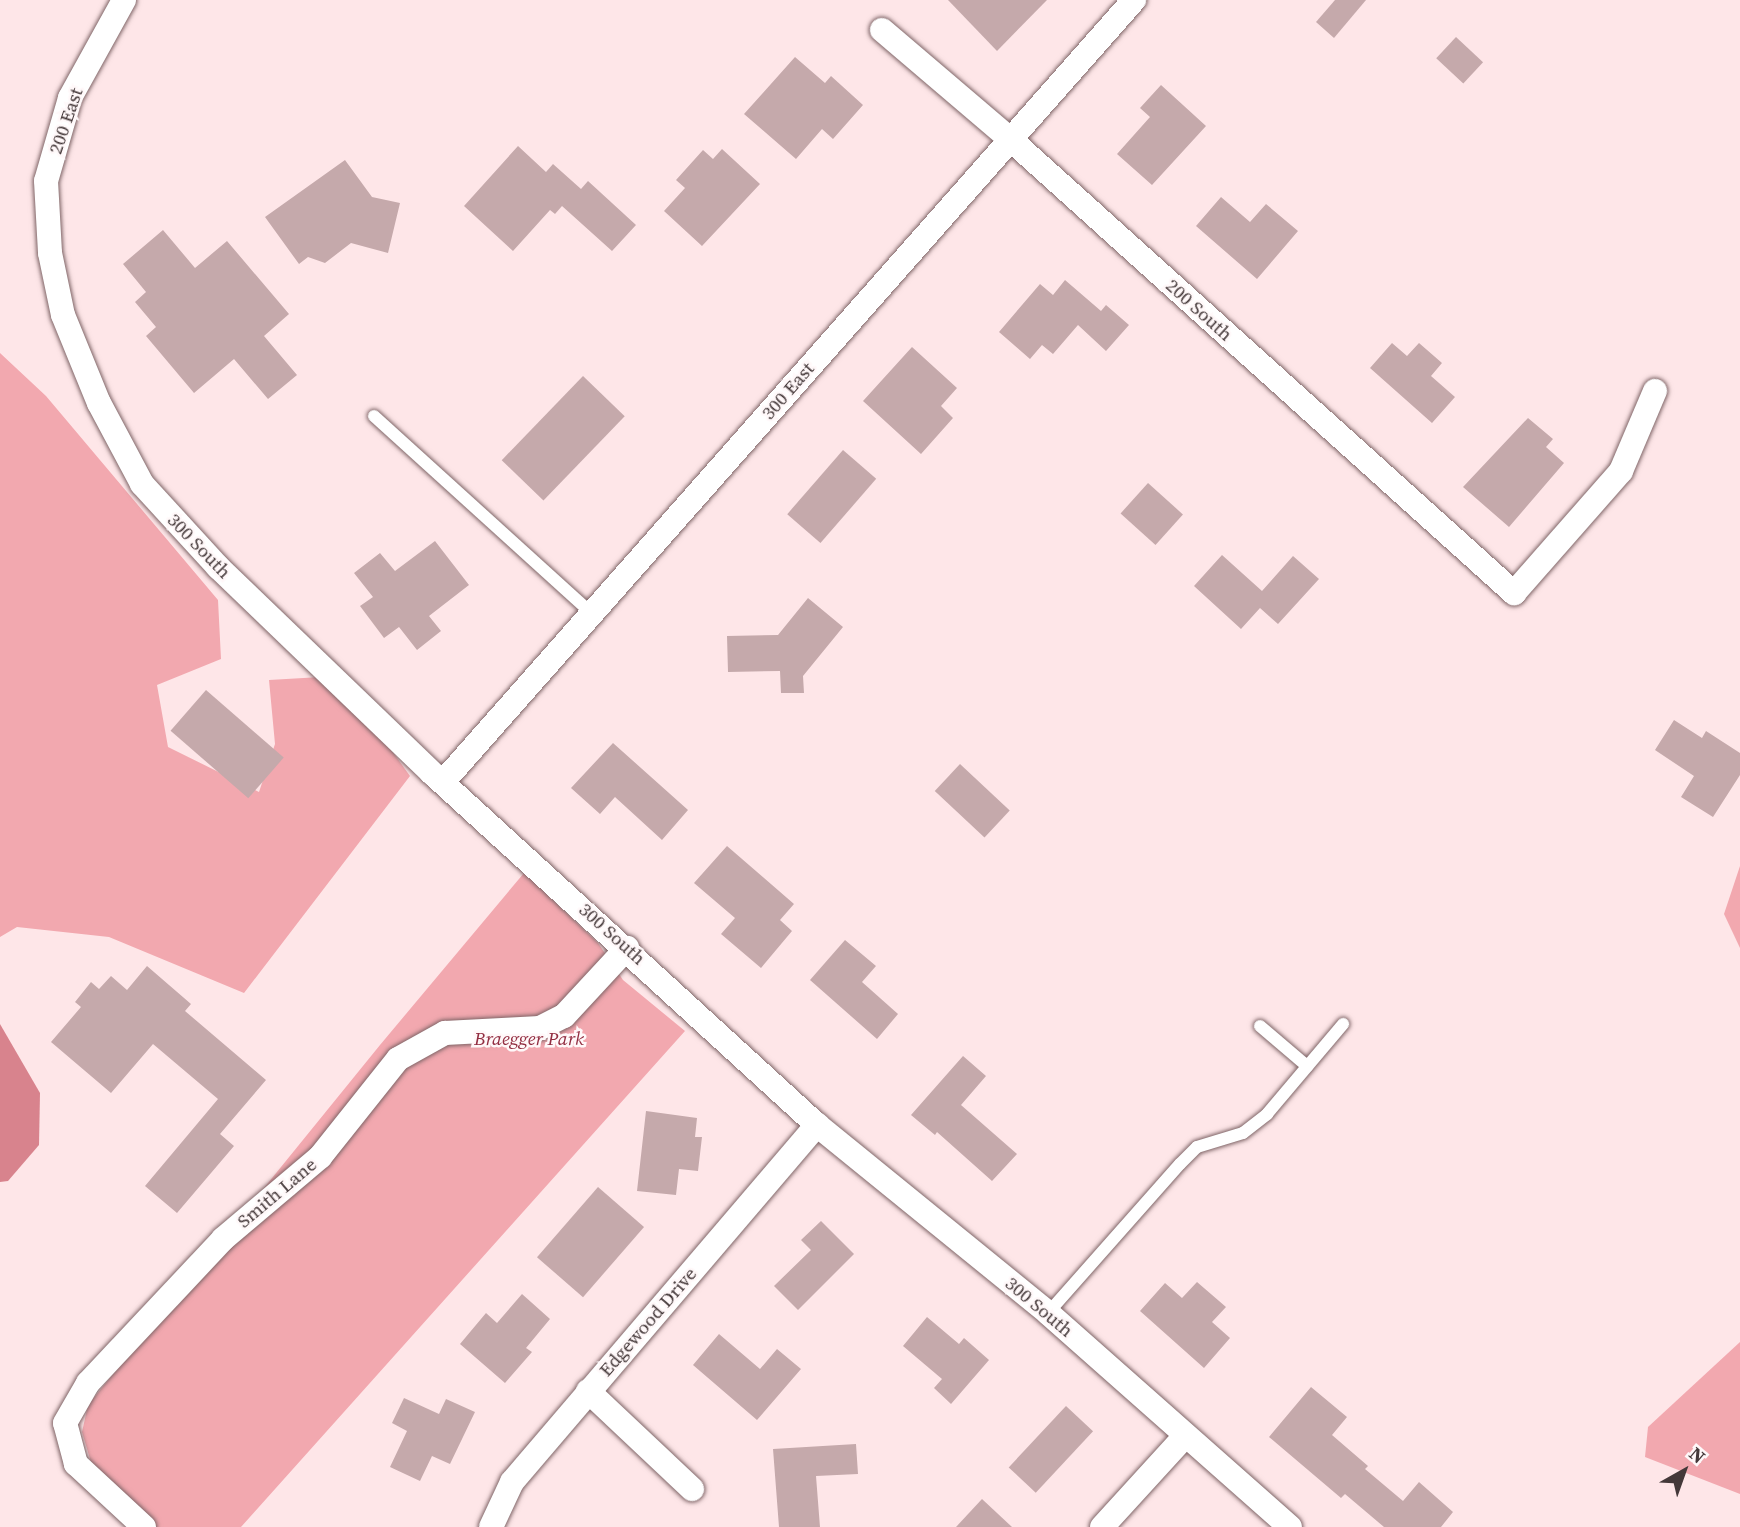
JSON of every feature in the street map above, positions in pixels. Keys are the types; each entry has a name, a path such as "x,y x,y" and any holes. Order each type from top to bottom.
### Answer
{"street":[{"name":"200 East","path":"50,253 46,181 70,98 124,0"},
{"name":"300 East","path":"443,782 1133,0"},
{"name":"200 South","path":"882,30 1009,138 1514,593 1622,471 1655,391"},
{"name":"300 South","path":"50,253 63,315 99,404 142,484 218,567 443,782 817,1125 1048,1313 1290,1527"},
{"name":"Smith Lane","path":"144,1527 76,1464 65,1423 88,1383 223,1239 320,1157 397,1059 445,1033 540,1028 564,1016 627,948"},
{"name":"Edgewood Drive","path":"491,1527 512,1482 817,1125"},
{"path":"588,1391 692,1489"},
{"path":"1102,1527 1185,1436"}],"lane":[{"path":"374,415 592,614"},
{"path":"1048,1313 1197,1147 1243,1133 1267,1114 1343,1024"},
{"path":"1259,1026 1307,1066"}],"green space":[{"path":"0,353 46,396 218,600 221,659 157,685 168,747 259,792 275,744 269,680 338,676 410,776 244,993 109,937 17,927 0,937"},
{"path":"1740,866 1740,948 1724,914"},
{"name":"Braegger Park","path":"524,873 598,943 623,980 685,1031 241,1527 155,1527 93,1469 82,1432 88,1405 380,1045"},
{"path":"1740,1342 1740,1494 1645,1457 1648,1427"}],"shaded area":[{"path":"0,1024 40,1093 39,1145 8,1181 0,1182"}],"building":[{"path":"948,0 1047,0 997,51"},
{"path":"1335,0 1366,0 1334,38 1316,22"},
{"path":"1456,37 1483,62 1463,83 1436,58"},
{"path":"795,57 825,83 831,76 863,105 833,139 822,129 796,159 744,114"},
{"path":"1161,85 1206,126 1152,185 1117,154 1150,117 1140,108"},
{"path":"518,146 546,172 553,164 581,189 588,181 636,225 612,251 562,206 555,214 550,210 513,251 464,206"},
{"path":"722,149 760,184 702,246 664,211 685,188 676,180 703,150 713,159"},
{"path":"345,160 372,197 400,203 388,253 351,243 325,263 308,257 299,264 265,217"},
{"path":"1221,197 1250,222 1266,204 1298,231 1257,279 1196,226"},
{"path":"163,230 195,268 227,241 289,314 264,336 297,375 268,399 234,359 194,393 146,336 156,327 135,302 146,292 123,264"},
{"path":"1065,280 1101,311 1106,305 1129,325 1106,351 1078,325 1053,354 1042,345 1030,359 999,332 1040,284 1053,295"},
{"path":"1392,343 1407,356 1419,343 1442,363 1431,376 1455,397 1432,423 1370,368"},
{"path":"912,347 957,388 941,406 953,418 921,454 863,401"},
{"path":"583,376 625,416 543,500 502,460"},
{"path":"1528,418 1553,439 1546,447 1564,463 1509,527 1463,487"},
{"path":"843,450 876,479 820,543 787,514"},
{"path":"1148,483 1183,514 1155,545 1121,513"},
{"path":"435,541 469,585 429,616 441,631 417,650 399,627 384,638 360,606 373,597 354,573 380,553 395,571"},
{"path":"1222,555 1262,591 1293,556 1319,579 1278,624 1260,608 1241,629 1194,586"},
{"path":"808,598 843,627 803,676 804,693 781,693 780,671 728,672 727,636 778,635"},
{"path":"206,690 284,758 248,798 171,731"},
{"path":"1674,720 1702,738 1706,731 1740,753 1740,775 1713,817 1681,797 1694,776 1655,750"},
{"path":"613,743 688,810 662,840 615,797 600,814 571,788"},
{"path":"960,764 1010,810 984,837 935,791"},
{"path":"727,846 794,904 780,920 792,931 761,968 721,934 735,918 694,883"},
{"path":"845,940 876,966 862,982 898,1014 877,1039 810,980"},
{"path":"147,966 191,1004 185,1011 266,1080 220,1134 234,1146 177,1213 145,1186 218,1099 153,1044 111,1093 51,1042 81,1007 75,1002 91,982 99,989 111,976 127,990"},
{"path":"963,1056 986,1076 961,1105 1017,1154 992,1181 937,1132 935,1135 911,1115"},
{"path":"646,1111 697,1118 695,1137 702,1137 698,1171 679,1169 676,1195 637,1191"},
{"path":"598,1187 644,1227 583,1297 537,1257"},
{"path":"821,1221 854,1254 798,1310 774,1286 811,1250 801,1240"},
{"path":"1197,1282 1226,1307 1212,1322 1230,1338 1204,1368 1140,1311 1165,1283 1182,1298"},
{"path":"522,1294 550,1319 526,1348 532,1352 505,1383 460,1344 486,1313 497,1323"},
{"path":"927,1317 959,1344 964,1338 989,1360 951,1404 934,1388 942,1379 903,1346"},
{"path":"719,1334 760,1369 777,1349 801,1369 757,1420 693,1365"},
{"path":"1311,1387 1347,1417 1332,1435 1368,1466 1365,1469 1403,1501 1419,1482 1453,1512 1441,1527 1384,1527 1345,1494 1341,1498 1269,1437"},
{"path":"404,1398 439,1414 446,1399 475,1412 450,1464 432,1456 420,1481 390,1467 407,1431 392,1423"},
{"path":"1066,1406 1093,1431 1036,1493 1009,1467"},
{"path":"856,1444 858,1474 816,1476 820,1527 779,1527 773,1449"},
{"path":"982,1499 1012,1527 956,1527"}]}
